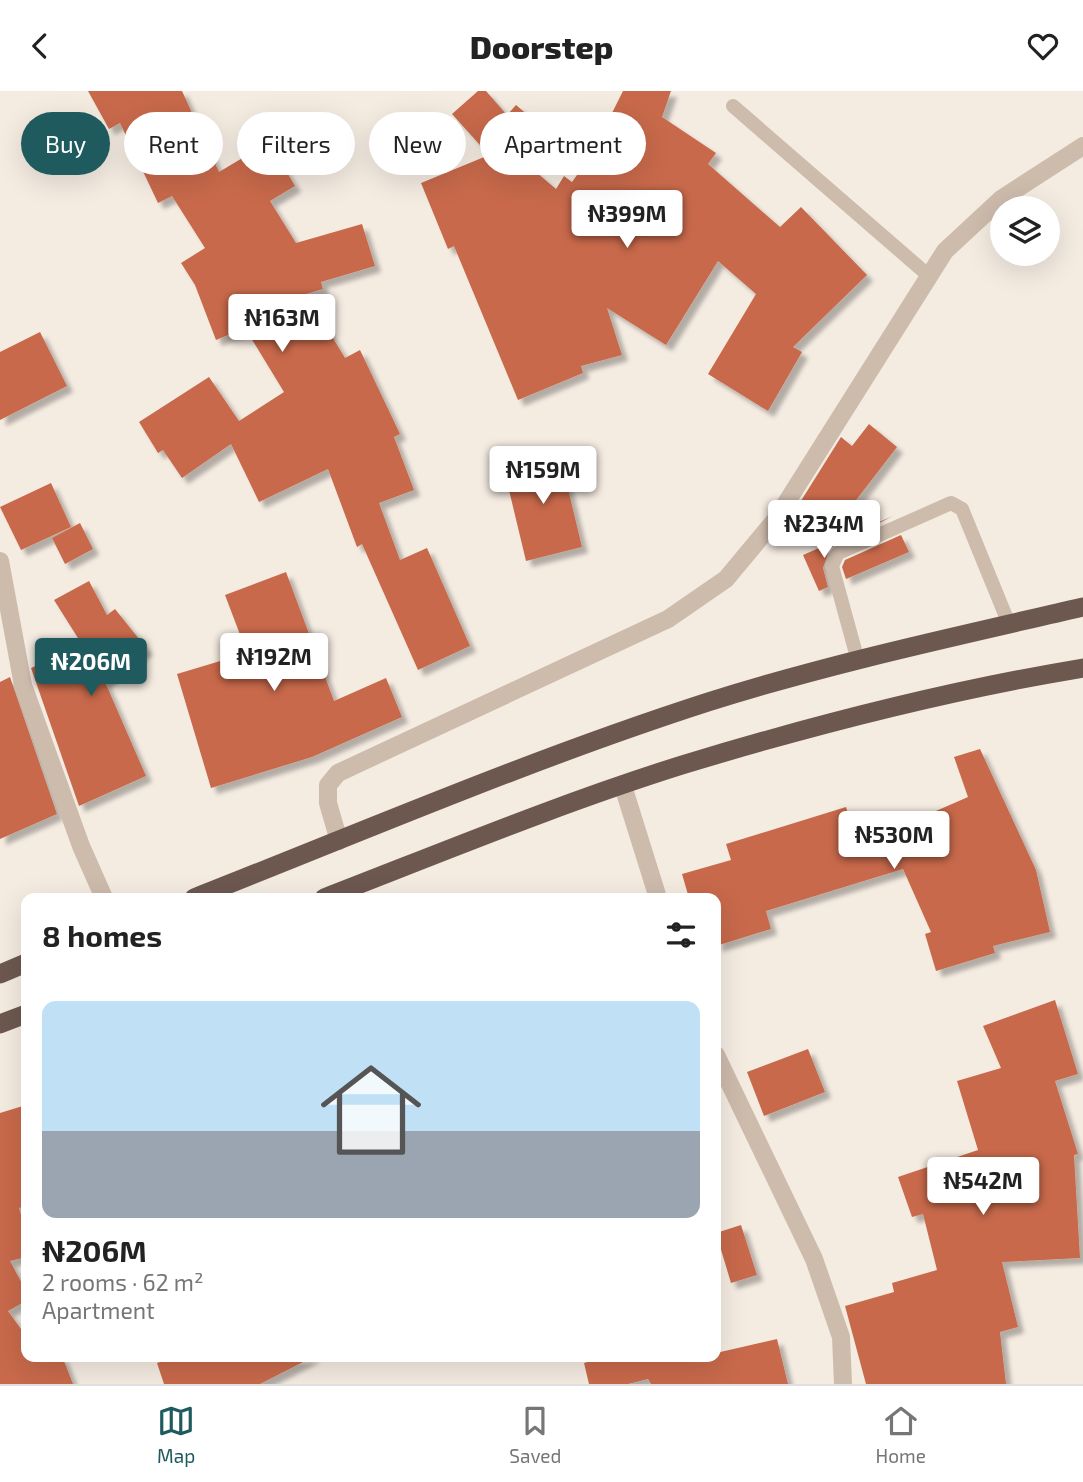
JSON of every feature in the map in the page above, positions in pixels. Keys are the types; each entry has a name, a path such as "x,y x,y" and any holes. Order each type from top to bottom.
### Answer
{"highway":[{"path":"207,893 517,771 709,702 858,661 1083,607"},
{"path":"337,893 682,765 870,715 1029,677 1083,668"},
{"path":"0,974 21,966"},
{"path":"0,1024 21,1016"}],"street":[{"path":"339,841 328,803 327,785 338,773 668,619 726,579 776,519 945,251 1001,199 1083,146"},
{"path":"0,561 23,685 80,846 102,893"},
{"path":"623,786 656,893"},
{"path":"721,1065 814,1259 841,1337 843,1384"}],"lane":[{"path":"733,106 929,276"},
{"path":"858,661 832,566 838,553 951,503 962,509 1009,624"}],"building":[{"path":"88,91 182,91 192,112 124,112 124,131 120,123 110,128 110,112 100,112"},
{"path":"478,91 486,91 504,112 480,112 480,145 466,130 466,112 454,112"},
{"path":"623,91 671,91 662,117 716,153 708,164 780,227 801,207 867,275 793,347 802,352 768,411 708,374 756,294 718,261 666,345 607,308 622,355 581,366 583,373 518,400 454,246 448,249 421,183 440,175 466,175 466,164 480,159 480,175 539,175 556,189 564,176 572,182 577,175 646,175 646,112 612,112"},
{"path":"516,105 524,112 510,112"},
{"path":"237,161 237,175 288,175 295,186 270,201 296,243 362,224 375,266 321,282 323,289 306,294 345,358 360,350 400,434 394,437 414,490 379,503 400,560 427,548 470,646 418,670 362,544 357,547 328,469 259,502 231,444 182,478 163,450 158,453 139,422 209,377 239,421 284,392 245,328 216,340 195,285 181,263 205,248 172,196 158,203 145,175 223,175 223,170"},
{"path":"40,332 67,386 0,420 0,352"},
{"path":"869,424 897,447 833,530 799,504 841,437 852,446"},
{"path":"559,451 582,547 526,561 503,465"},
{"path":"51,483 71,527 21,550 0,507"},
{"path":"893,516 830,548 823,568 828,587 819,591 803,555"},
{"path":"80,523 93,549 65,564 52,538"},
{"path":"901,535 909,552 846,579 842,567 845,560"},
{"path":"286,572 334,701 386,678 402,717 312,757 211,788 177,674 247,653 225,595"},
{"path":"89,581 107,615 115,609 147,649 105,682 146,776 79,806 31,668 83,646 54,600"},
{"path":"10,677 57,814 0,839 0,682"},
{"path":"980,749 1036,870 1050,932 993,946 995,953 936,971 925,934 931,932 903,869 766,911 771,929 721,944 721,893 688,893 682,874 731,860 726,844 846,807 858,845 968,797 954,757"},
{"path":"1055,1000 1078,1074 1055,1081 1078,1154 1074,1155 1080,1258 1002,1262 1018,1327 1000,1332 1006,1384 866,1384 845,1306 894,1292 892,1283 937,1270 923,1214 912,1217 898,1177 978,1150 957,1081 1001,1068 983,1026"},
{"path":"808,1049 825,1092 764,1116 747,1072"},
{"path":"21,1107 21,1258 10,1261 21,1282 21,1304 8,1311 21,1329 21,1362 64,1362 73,1384 0,1384 0,1113"},
{"path":"741,1225 757,1275 731,1283 721,1250 721,1231"},
{"path":"777,1339 788,1384 651,1384 648,1379 628,1384 589,1384 584,1363 721,1362 721,1352"},
{"path":"303,1362 260,1384 164,1384 157,1363"}]}
